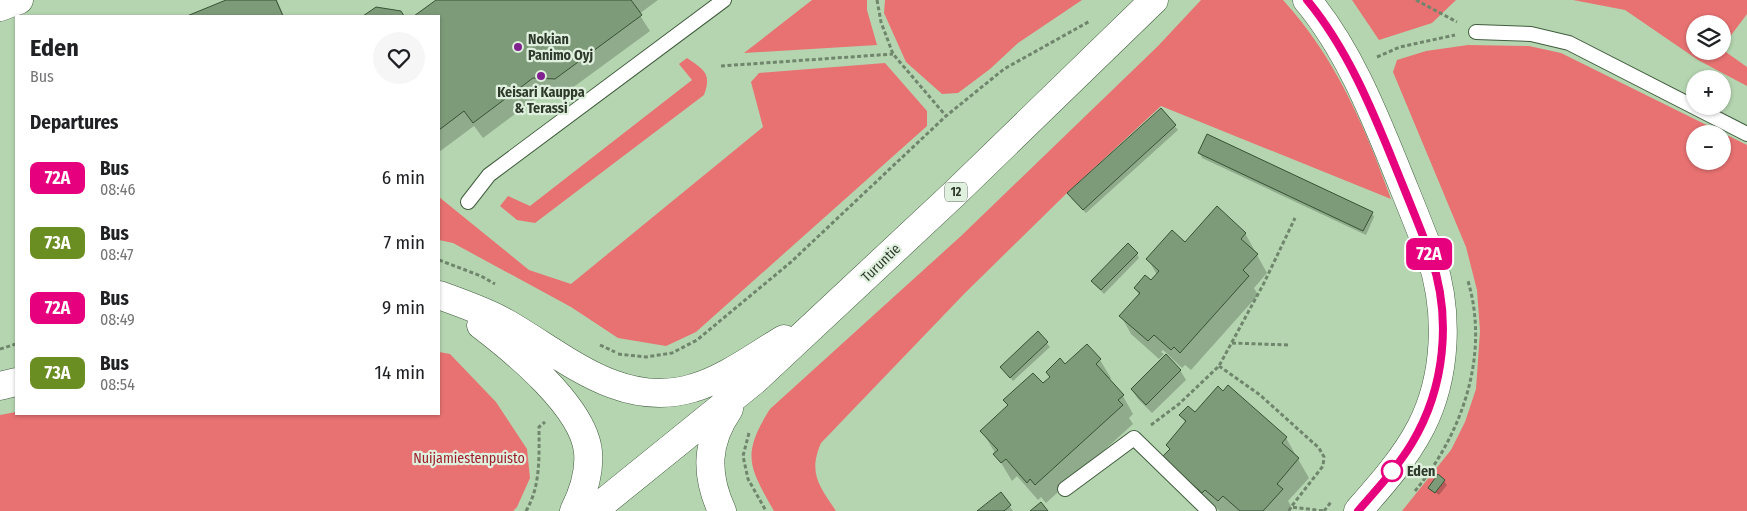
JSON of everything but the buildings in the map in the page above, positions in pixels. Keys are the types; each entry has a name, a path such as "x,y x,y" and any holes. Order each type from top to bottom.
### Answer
{"main road":[{"path":"0,7 19,0"},
{"name":"Turuntie","path":"593,511 737,397 828,313 1154,0"},
{"path":"1307,0 1346,58 1377,121 1431,259 1441,305 1443,334 1440,366 1430,406 1411,445 1358,511"},
{"path":"440,295 504,322 591,375 613,386 638,392 664,394 694,388 828,313"},
{"path":"440,296 503,342 543,379 565,404 582,430 588,450 588,470 582,495 574,511"},
{"path":"0,386 15,382"},
{"path":"722,511 714,489 711,472 712,448 721,421 737,397"}],"lane":[{"path":"468,202 490,175 724,0"},
{"path":"1476,32 1531,34 1569,43 1747,134"},
{"path":"1065,489 1134,438 1209,511"}],"path":[{"path":"877,0 881,22 893,54 946,116"},
{"path":"1416,0 1476,32"},
{"path":"591,375 604,358 619,354 646,357 672,353 697,340 791,262 946,116 1004,69 1098,16"},
{"path":"1376,57 1400,47 1428,40 1476,32"},
{"path":"721,66 893,54"},
{"path":"1134,438 1179,404 1219,366 1295,218"},
{"path":"1232,343 1288,344"},
{"path":"0,349 15,344"},
{"path":"1219,366 1260,395 1319,448 1324,458 1323,466 1288,511"},
{"path":"526,511 536,486 539,465 540,427 565,404"},
{"path":"1292,507 1324,511"}],"green space":[{"path":"812,0 867,0 867,10 877,45 744,53"},
{"path":"885,0 1082,0 1018,43 990,69 958,93 942,94 906,62 884,13"},
{"path":"1201,0 1283,0 1319,45 1334,69 1371,146 1391,199 1161,106 1067,193 965,293 821,443 815,463 817,479 836,511 774,511 754,472 752,461 755,438 770,409 961,236 1158,46"},
{"path":"1352,0 1456,0 1432,23 1379,40"},
{"path":"1573,0 1747,0 1747,14 1731,35 1731,15 1686,15 1686,52 1625,10"},
{"path":"1468,45 1529,46 1561,53 1707,125 1686,125 1686,170 1731,170 1731,137 1747,145 1747,511 1402,511 1451,450 1465,422 1476,389 1480,331 1477,290 1466,247 1393,72 1397,60 1426,51"},
{"path":"1731,56 1747,67 1747,86 1731,78 1731,70 1717,70 1698,60 1731,60"},
{"path":"687,58 702,69 707,77 704,95 535,223 517,220 500,206 508,196 530,206 692,80 679,64"},
{"path":"885,63 927,111 927,126 696,332 666,346 618,338 571,307 453,243 440,240 440,198 529,270 571,284 763,127 751,82 759,73"},
{"name":"Nuijamiestenpuisto","path":"440,352 450,354 496,402 527,449 530,478 517,507 513,511 0,511 0,415 15,412 15,415 440,415"}],"bus line":[{"name":"72A","path":"1307,0 1346,58 1377,121 1431,259 1441,305 1443,334 1440,366 1430,406 1422,426 1396,466 1358,511"}],"place":[{"name":"Nokian Panimo Oyj","path":"518,47"},
{"name":"Keisari Kauppa & Terassi","path":"541,76"},
{"name":"Eden","path":"1392,471"}]}
